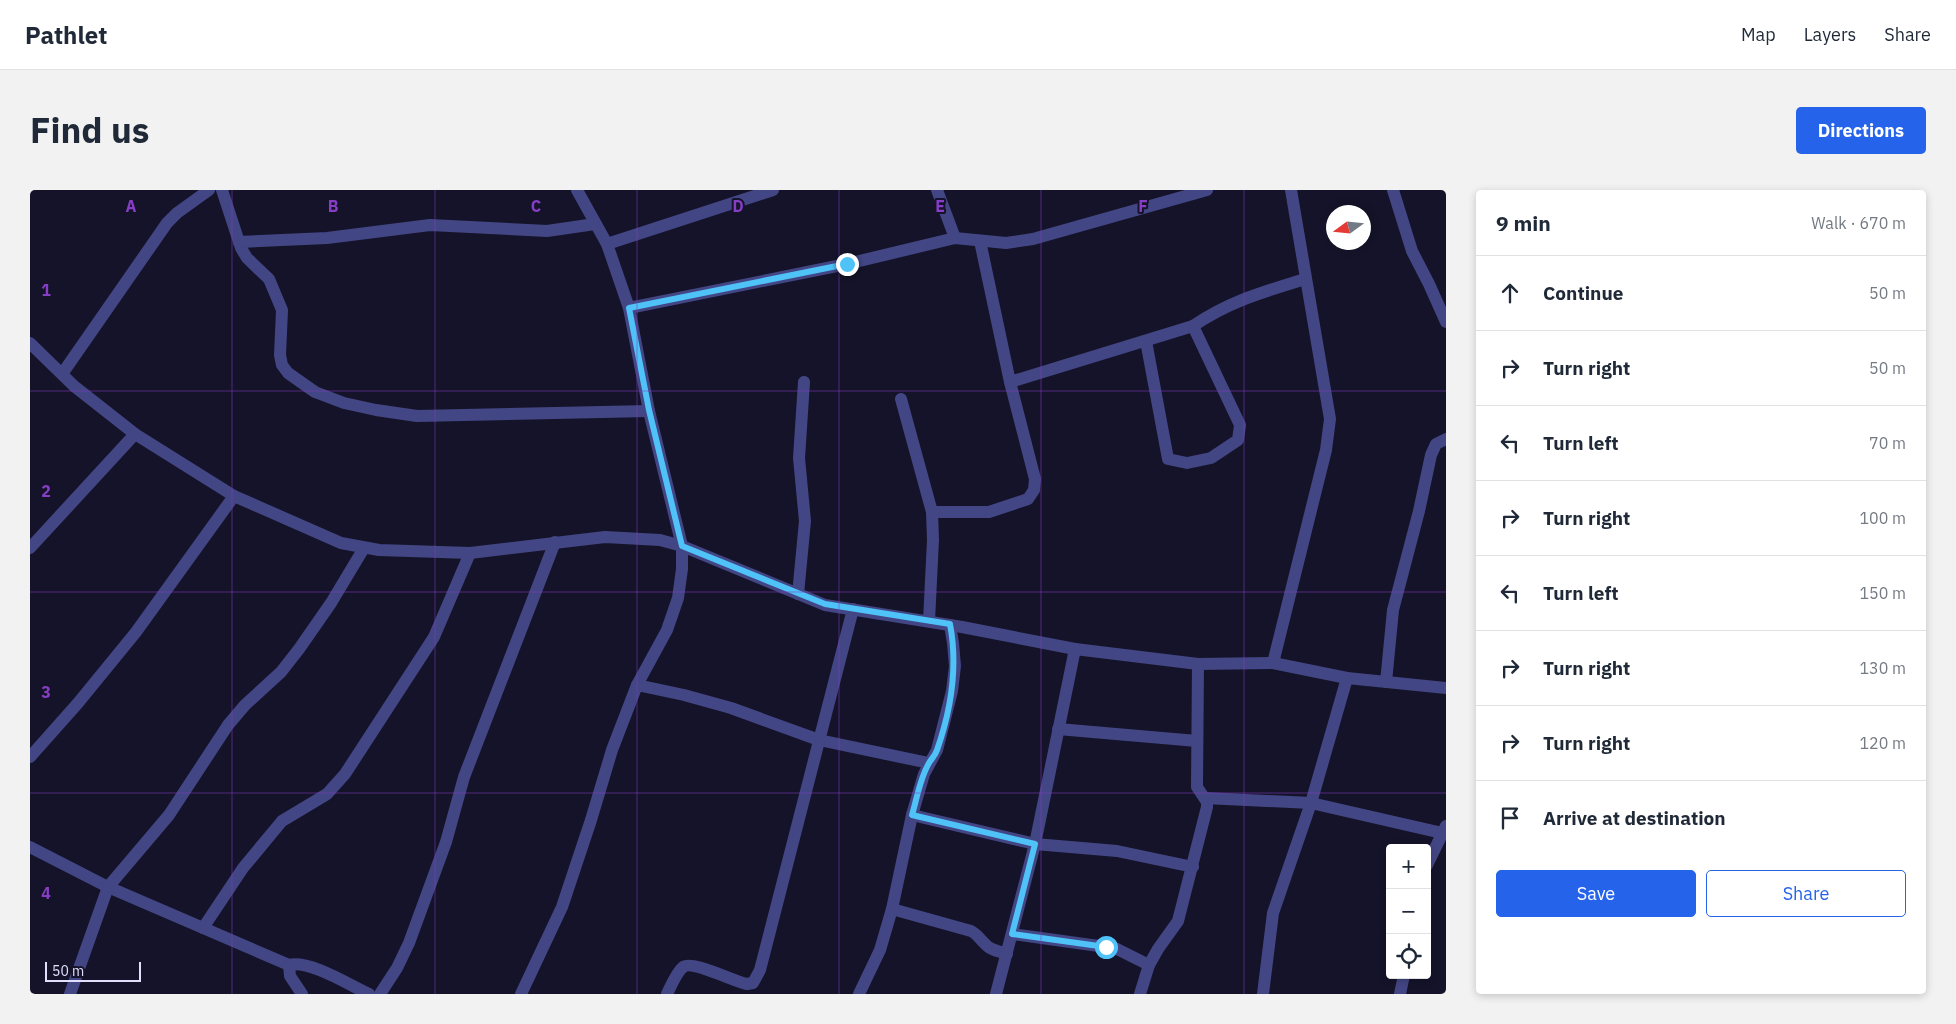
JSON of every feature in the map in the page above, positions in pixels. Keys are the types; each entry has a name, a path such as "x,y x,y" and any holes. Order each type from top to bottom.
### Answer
{"street":[{"path":"62,374 167,223 177,212 209,190"},
{"path":"222,190 239,242 247,258 269,279 282,310 280,355 282,364 288,373 316,392 344,403 417,416 649,410"},
{"path":"521,994 562,907 592,820 612,750 637,685 667,630 675,606 682,569 682,546 649,410 629,308 607,244 577,190"},
{"path":"937,190 955,238"},
{"path":"629,308 847,264 955,238 1006,243 1033,239 1207,190"},
{"path":"1273,663 1326,450 1330,419 1291,190"},
{"path":"1393,190 1412,251 1446,322"},
{"path":"607,244 767,191"},
{"path":"239,242 327,238 430,225 547,231 595,224"},
{"path":"932,512 989,512 1028,499 1034,490 1035,480 1010,382 980,241"},
{"path":"1010,382 1193,326 1232,303 1305,278"},
{"path":"1146,340 1168,459 1187,463 1211,458 1238,440 1240,425 1193,326"},
{"path":"31,347 135,434 234,496 341,543 379,550 470,553 605,537 660,540 682,546 825,604 950,624 1075,649 1198,664 1273,663 1347,678 1446,688"},
{"path":"798,594 805,521 799,458 804,382"},
{"path":"901,399 932,512 933,540 929,621"},
{"path":"30,548 135,434"},
{"path":"1386,682 1393,610 1419,511 1431,455 1436,444 1446,439"},
{"path":"30,757 78,703 136,632 234,496"},
{"path":"380,994 397,968 409,943 446,842 464,777 555,542"},
{"path":"70,994 108,887 169,815 228,725 245,704 281,672 299,649 364,548"},
{"path":"203,928 243,868 282,821 328,794 345,774 434,637 470,553"},
{"path":"667,994 682,967 688,964 747,984 753,982 760,970 852,609"},
{"path":"859,994 880,950 892,909 912,815 929,763 937,750 952,691 954,642 950,624"},
{"path":"996,994 1035,844 1075,649"},
{"path":"1140,994 1149,964 1178,921 1207,807 1205,798 1197,787 1198,664"},
{"path":"1263,994 1273,913 1311,803 1347,678"},
{"path":"637,685 684,695 730,708 819,740 929,763"},
{"path":"1058,729 1198,741"},
{"path":"1205,798 1311,803 1445,831 1431,858"},
{"path":"912,815 1035,844 1118,851 1193,867"},
{"path":"30,848 108,887 203,928 289,965 297,963 369,994"},
{"path":"892,909 971,930 992,950 1007,954"},
{"path":"1012,934 1112,948 1149,964"},
{"path":"289,965 290,976 302,994"},
{"path":"1400,994 1403,979"}],"route":[{"path":"847,264 629,308 649,410 682,546 825,604 950,624 954,642 952,691 937,750 924,774 912,815 1035,844 1012,934 1106,947"}]}
